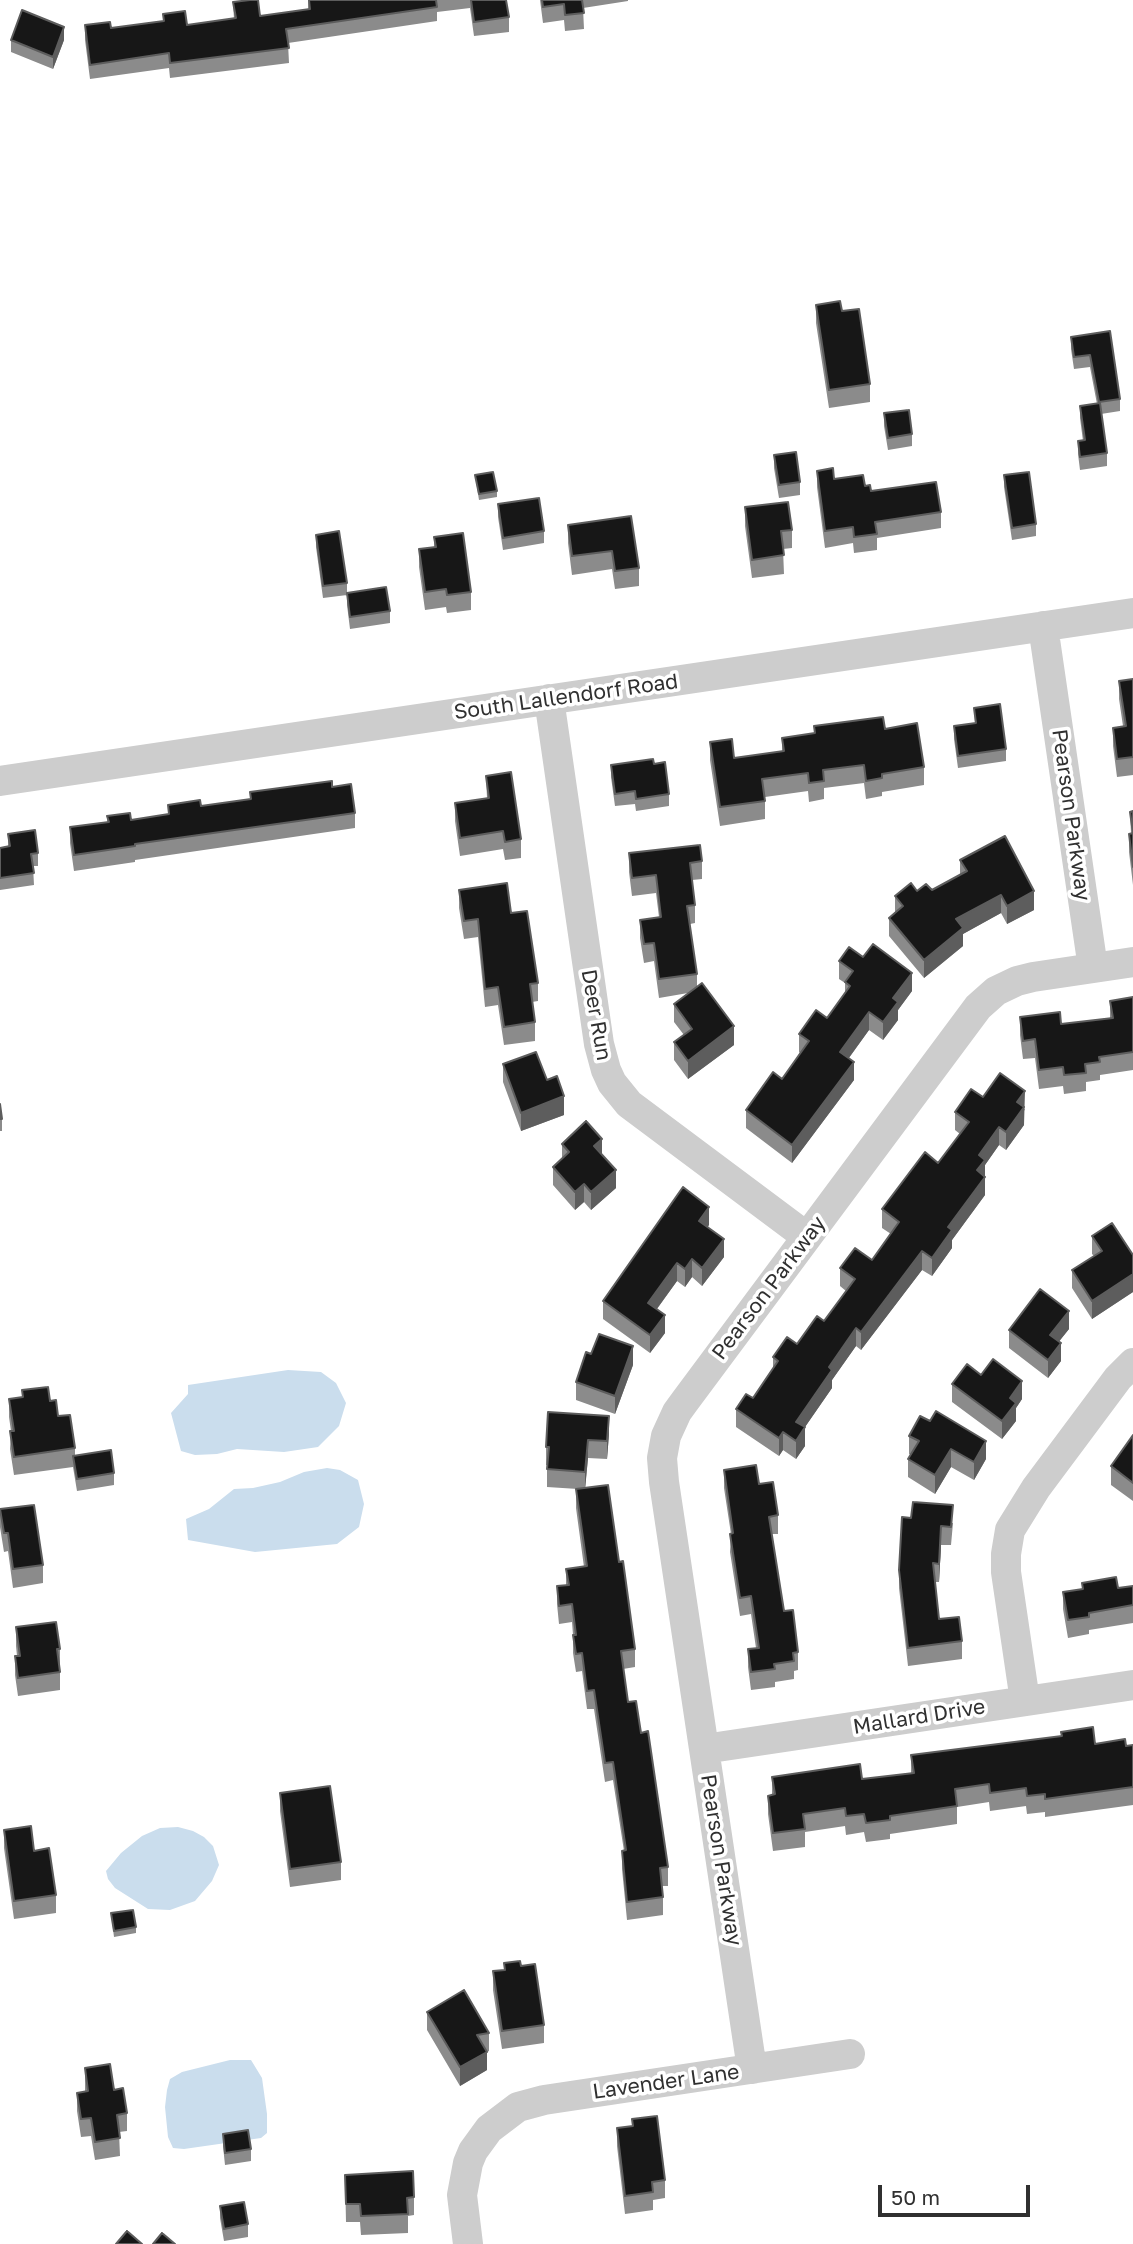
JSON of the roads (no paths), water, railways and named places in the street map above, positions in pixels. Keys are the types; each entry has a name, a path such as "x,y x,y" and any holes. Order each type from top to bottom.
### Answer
{"street":[{"name":"South Lallendorf Road","path":"0,781 1133,613"},
{"name":"Pearson Parkway","path":"752,2069 664,1482 664,1446 677,1412 984,1001 996,991 1017,981 1093,968 1043,626"},
{"name":"Deer Run","path":"549,699 599,1044 606,1070 616,1089 629,1104 807,1237"},
{"path":"1093,968 1133,962"},
{"path":"1025,1701 1006,1572 1010,1530 1036,1488 1118,1378 1133,1363"},
{"name":"Mallard Drive","path":"704,1749 1133,1685"},
{"name":"Lavender Lane","path":"468,2244 461,2195 473,2151 489,2129 511,2112 531,2102 850,2054"}],"water":[{"path":"288,1370 321,1372 336,1383 346,1403 339,1426 318,1447 284,1452 237,1449 217,1454 195,1455 181,1451 171,1413 188,1394 188,1385"},
{"path":"327,1468 340,1470 358,1480 364,1504 359,1527 337,1544 255,1552 188,1540 186,1519 209,1509 234,1489 280,1482 304,1472"},
{"path":"178,1827 204,1837 213,1846 219,1865 212,1881 195,1901 170,1910 148,1909 115,1888 106,1871 121,1853 142,1836 160,1828"},
{"path":"230,2060 251,2060 262,2078 267,2133 261,2138 184,2149 173,2148 168,2137 165,2107 170,2079 182,2072"}]}
